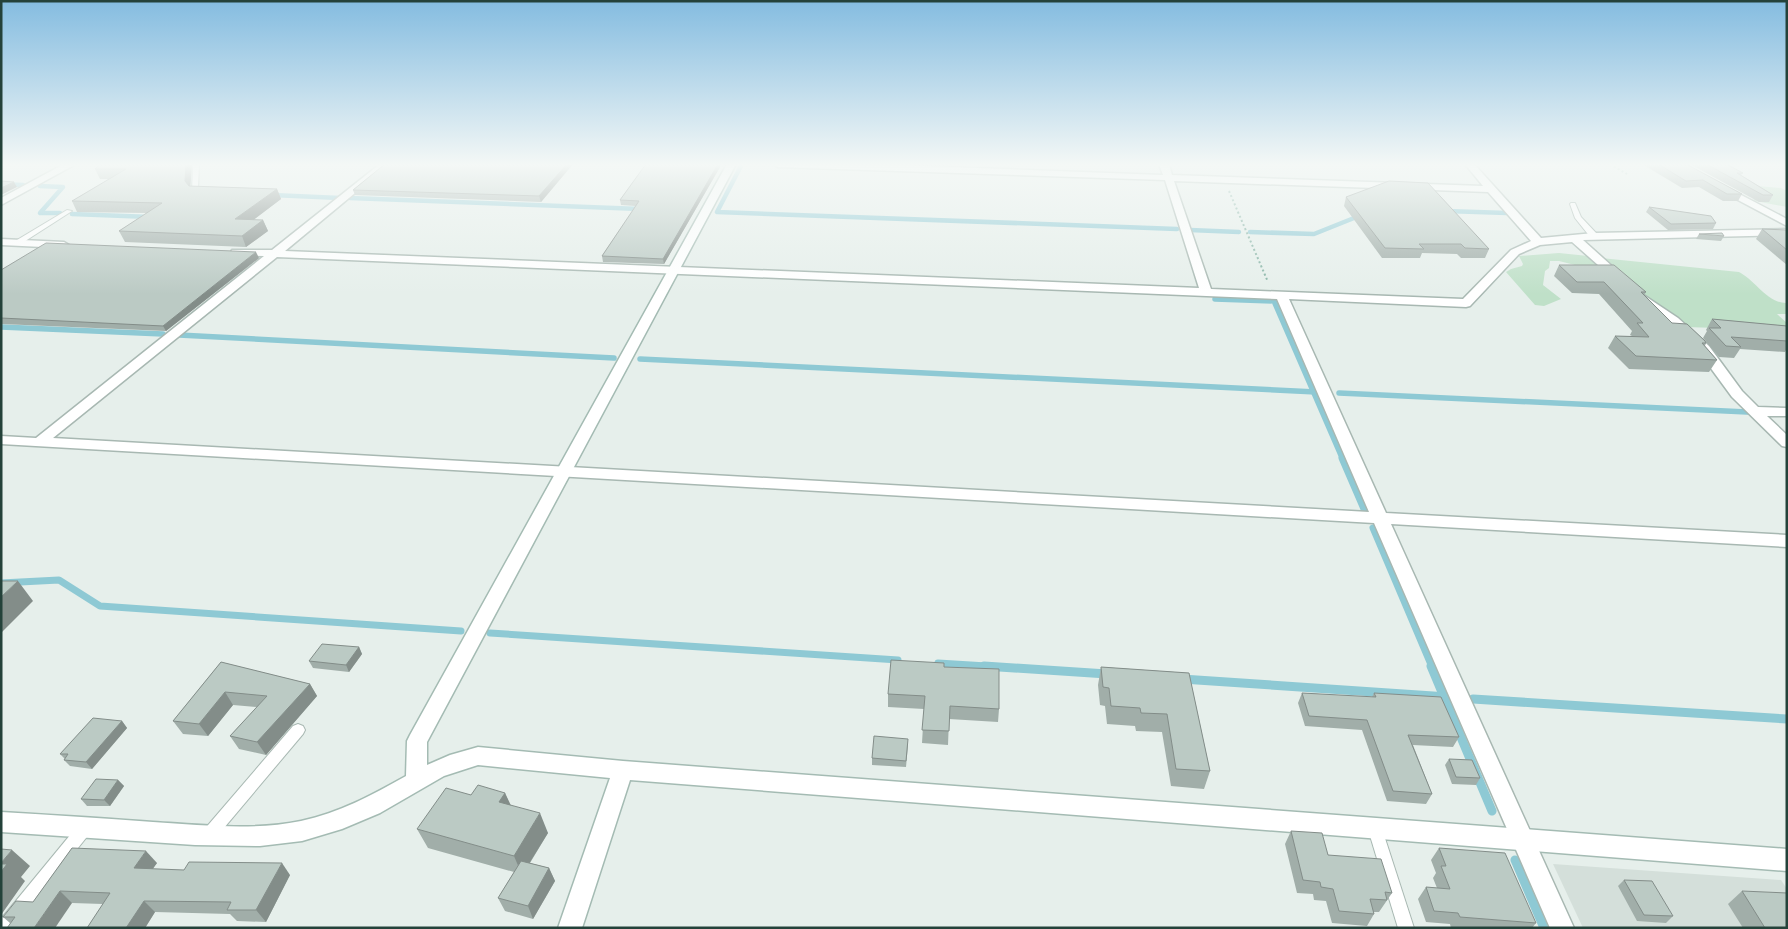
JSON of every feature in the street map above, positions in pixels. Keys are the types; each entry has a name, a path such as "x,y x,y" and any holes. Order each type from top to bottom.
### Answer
{"street":[{"path":"40,442 332,207"},
{"path":"416,781 417,741 709,207"},
{"path":"1178,207 1206,293"},
{"path":"1508,207 1538,242"},
{"path":"1758,207 1787,223"},
{"path":"225,252 1278,297 1466,303 1515,252 1538,242 1594,236 1787,232"},
{"path":"1574,238 1632,290 1674,321 1704,349 1737,394 1786,442"},
{"path":"1,242 76,245"},
{"path":"1278,297 1380,518 1562,928"},
{"path":"1753,411 1787,412"},
{"path":"1,440 1787,541"},
{"path":"1,822 208,836 249,836 300,832 371,807 416,781 460,759 478,756 623,770 1787,860"},
{"path":"570,928 623,770"}],"lane":[{"path":"1574,207 1578,218 1594,236"},
{"path":"16,243 69,211"},
{"path":"208,836 298,730"},
{"path":"4,928 85,828"},
{"path":"1375,829 1406,928"}],"path":[{"path":"1237,207 1278,297"}],"shaded area":[{"path":"1553,864 1781,880 1787,889 1787,928 1583,928"}],"green space":[{"path":"1559,253 1588,256 1599,266 1583,267 1559,261 1550,261 1549,268 1545,271 1543,285 1561,299 1544,306 1535,305 1506,272 1522,266 1523,264 1519,256"},
{"path":"1601,258 1739,272 1774,300 1787,303 1787,314 1777,314 1787,323 1787,337 1718,328 1685,327 1637,291"}],"building":[{"path":"155,207 251,207 235,219 263,220 242,236 119,231"},
{"path":"635,207 693,207 663,259 602,256"},
{"path":"1354,207 1451,207 1489,249 1465,248 1461,244 1419,244 1424,249 1385,248"},
{"path":"1649,207 1711,216 1716,223 1671,224"},
{"path":"1762,229 1787,230 1787,250"},
{"path":"1722,233 1724,236 1699,234"},
{"path":"46,243 256,252 163,326 1,318 1,270"},
{"path":"1559,265 1614,265 1646,292 1641,292 1672,323 1687,324 1705,341 1706,343 1702,343 1717,360 1636,356 1615,336 1649,337 1637,323 1643,323 1604,282 1577,282"},
{"path":"1712,319 1787,326 1787,341 1731,337 1741,347 1726,346 1709,328 1721,328"},
{"path":"1,581 18,581 1,597"},
{"path":"322,644 359,647 346,665 309,661"},
{"path":"891,660 944,663 944,667 999,669 999,709 950,706 949,731 922,730 925,696 888,694"},
{"path":"221,662 310,684 257,742 230,736 267,696 225,692 199,724 173,721"},
{"path":"1101,667 1189,673 1210,771 1176,769 1167,714 1141,713 1140,708 1111,706 1109,688 1103,687"},
{"path":"1302,693 1376,697 1374,693 1441,697 1459,737 1408,735 1432,794 1393,791 1367,720 1309,716"},
{"path":"93,718 122,721 86,762 64,760 68,754 60,754"},
{"path":"874,736 908,739 906,761 872,758"},
{"path":"1449,759 1472,760 1480,778 1456,777"},
{"path":"96,779 118,780 104,800 81,799"},
{"path":"478,785 505,793 499,802 540,813 514,856 417,829 446,788 471,795"},
{"path":"1291,831 1322,833 1328,855 1381,859 1392,893 1385,892 1387,900 1370,899 1374,914 1339,911 1333,889 1321,887 1320,882 1303,880"},
{"path":"72,848 146,851 134,868 184,870 189,862 282,863 256,910 227,910 231,902 144,901 126,928 87,928 110,893 60,891 34,928 7,928 15,917 3,917 16,901 33,902"},
{"path":"1439,848 1505,853 1536,923 1460,917 1458,913 1434,911 1426,887 1450,889 1441,866 1446,866"},
{"path":"1,849 12,850 1,863"},
{"path":"521,861 549,868 528,906 498,898"},
{"path":"1,864 7,864 1,872"},
{"path":"1624,880 1652,881 1673,916 1644,915"},
{"path":"1742,891 1787,893 1787,928 1765,928"}],"waterway":[{"path":"45,207 40,213 60,213"},
{"path":"597,207 641,209"},
{"path":"719,207 717,212 1177,229"},
{"path":"1446,211 1507,213"},
{"path":"72,214 151,217"},
{"path":"1250,232 1314,234 1359,216"},
{"path":"1190,230 1239,232"},
{"path":"1215,299 1274,301 1313,392"},
{"path":"1,327 163,334"},
{"path":"179,335 614,358"},
{"path":"640,359 1313,392"},
{"path":"1313,392 1343,460"},
{"path":"1339,393 1747,412"},
{"path":"1342,458 1364,509"},
{"path":"1373,528 1432,667"},
{"path":"1,583 59,580 100,606 461,631"},
{"path":"490,633 898,660"},
{"path":"938,663 1003,667"},
{"path":"984,666 1107,674"},
{"path":"1431,666 1444,697"},
{"path":"1182,679 1444,697"},
{"path":"1444,697 1448,697"},
{"path":"1444,697 1492,811"},
{"path":"1473,699 1787,719"},
{"path":"1515,860 1544,928"}]}
